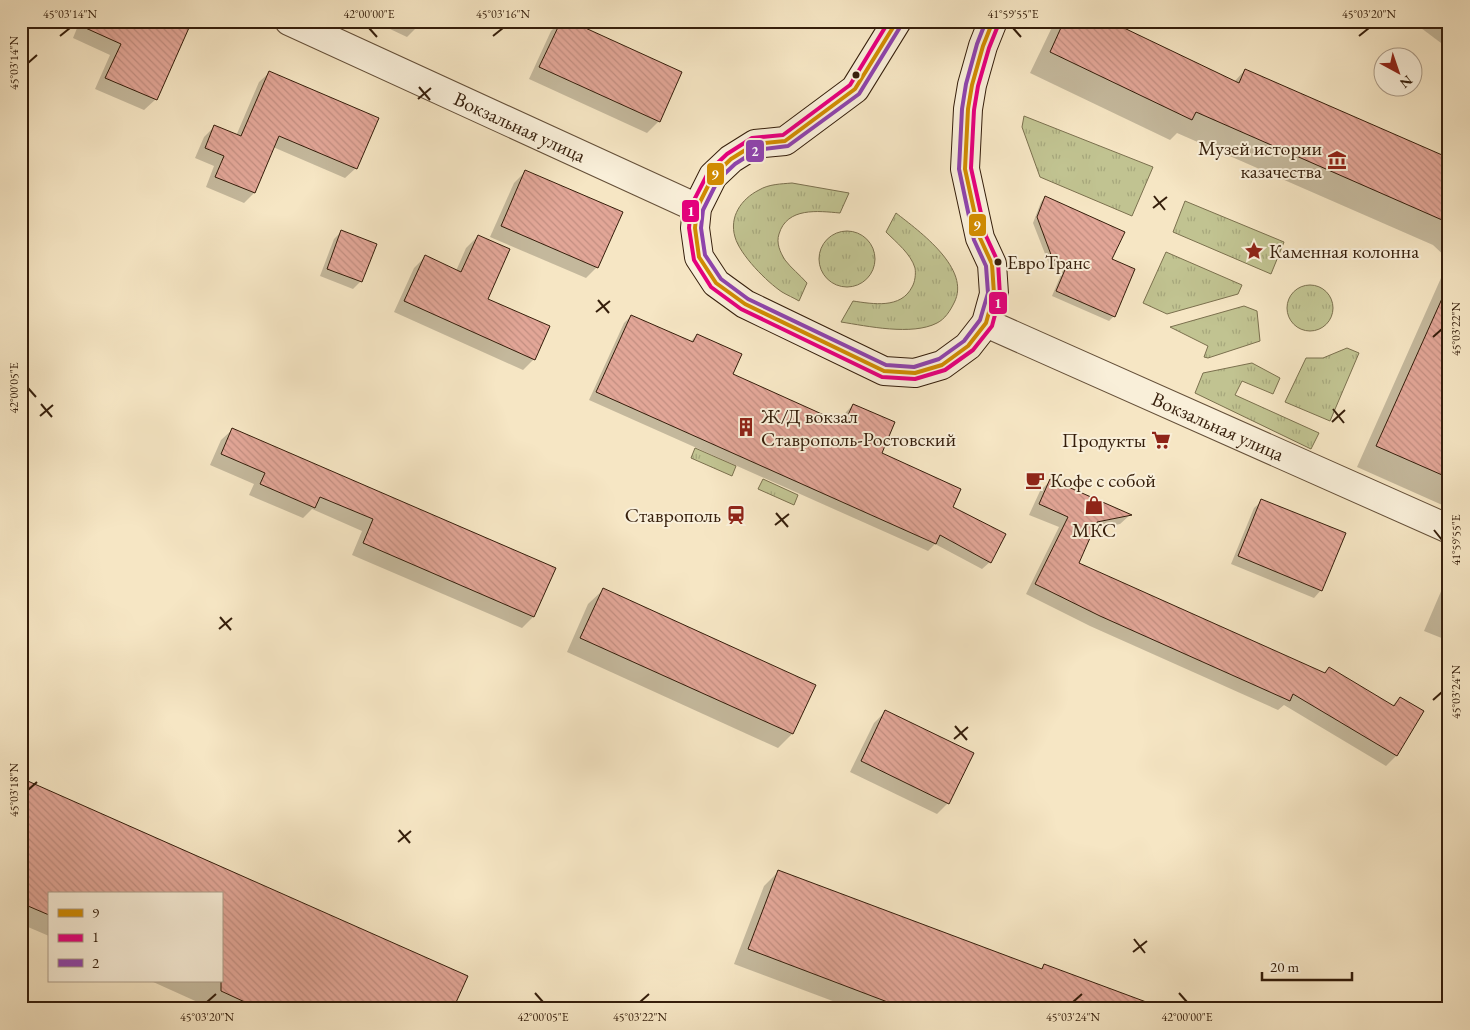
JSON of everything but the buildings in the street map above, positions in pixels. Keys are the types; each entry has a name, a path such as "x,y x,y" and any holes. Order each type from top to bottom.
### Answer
{"main road":[{"name":"Вокзальная улица","path":"289,21 697,208"},
{"path":"896,21 855,89 785,141 755,144 730,158 713,176 697,208 695,228 699,257 716,283 745,304 884,370 915,373 942,365 968,346 986,323 994,294 992,264 980,238 965,169 966,136 972,85 983,46 993,21"},
{"name":"Вокзальная улица","path":"986,323 1449,529"}],"green space":[{"path":"1024,116 1153,167 1132,216 1040,177 1022,127"},
{"path":"792,183 849,193 840,213 804,213 789,219 783,225 778,237 780,251 787,263 807,283 799,301 776,288 755,268 742,252 734,230 735,216 747,198 763,188"},
{"path":"1185,201 1284,242 1271,274 1173,232"},
{"path":"896,213 929,240 950,264 956,277 958,290 954,303 940,321 927,327 889,329 841,322 853,301 878,304 894,302 907,294 913,285 915,268 913,263 903,248 886,232"},
{"path":"841,231 853,231 863,235 871,243 875,259 871,275 863,283 853,287 841,287 831,283 823,275 819,265 819,253 823,243 831,235"},
{"path":"1166,252 1242,285 1238,294 1167,314 1143,303"},
{"path":"1310,285 1323,289 1329,295 1333,308 1329,321 1323,327 1310,331 1297,327 1291,321 1287,308 1291,295 1297,289"},
{"path":"1244,306 1257,311 1260,341 1208,358 1204,357 1208,346 1170,327"},
{"path":"1347,348 1359,353 1330,421 1285,402 1306,358 1323,358"},
{"path":"1252,363 1280,378 1273,394 1242,381 1235,395 1319,433 1311,449 1195,393 1203,373"},
{"path":"695,448 736,466 732,476 691,458"},
{"path":"763,479 798,495 794,505 758,489"}],"transit line":[{"name":"1","path":"889,21 850,85 783,135 752,138 727,154 709,171 691,206 689,228 694,260 711,287 741,309 882,377 915,379 945,370 973,350 992,326 1000,296 998,262 986,236 971,168 974,110 978,86 989,48 999,23"},
{"name":"9","path":"897,21 855,89 785,141 755,144 731,159 713,176 697,208 695,228 699,257 716,283 745,304 884,371 915,373 942,365 968,346 986,323 994,294 992,264 980,238 965,169 968,109 972,85 983,46 993,21"},
{"name":"2","path":"902,24 859,94 788,146 757,150 735,164 718,180 703,210 701,228 705,255 721,279 748,299 886,365 914,367 939,359 964,341 980,320 988,293 986,266 974,240 959,169 962,109 966,84 977,44 986,21"}],"place":[{"name":"Музей истории казачества","path":"1337,160"},
{"name":"Каменная колонна","path":"1254,251"},
{"name":"ЕвроТранс","path":"998,262"},
{"name":"Ж/Д вокзал Ставрополь-Ростовский","path":"746,427"},
{"name":"Продукты","path":"1161,440"},
{"name":"Кофе с собой","path":"1035,480"},
{"name":"МКС","path":"1094,505"},
{"name":"Ставрополь","path":"736,515"}]}
